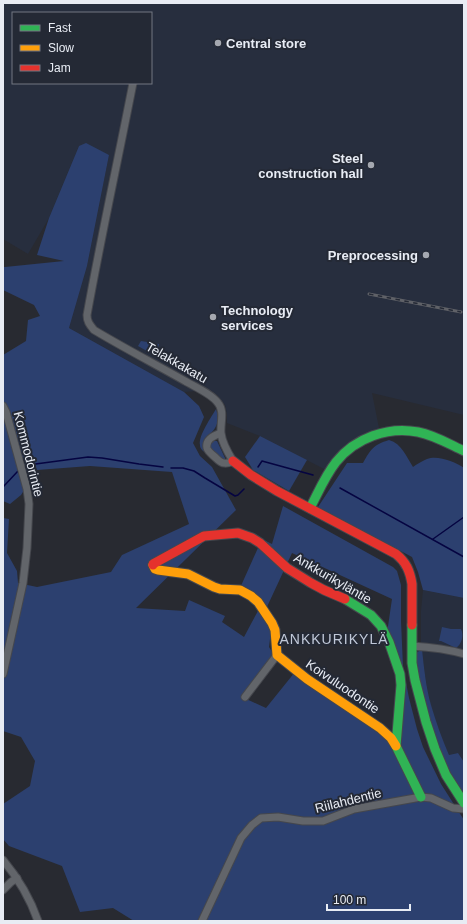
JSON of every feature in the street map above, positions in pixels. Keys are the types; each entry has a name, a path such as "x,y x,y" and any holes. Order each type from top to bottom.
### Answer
{"street":[{"name":"Telakkakatu","path":"133,84 99,246 87,315 90,326 94,330 177,376 213,398 221,408 221,433 227,450 233,461 251,475 396,554 405,562 411,574 412,584 412,663 415,680 426,722 435,748 446,775 464,803"},
{"name":"Kommodorintie","path":"3,406 6,412 27,489 29,504 27,548 23,583 3,674"},
{"path":"310,508 330,470 336,462 355,444 374,434 393,430 411,431 427,435 464,451"},
{"path":"221,433 212,437 208,443 207,449 223,463 226,464 233,461"},
{"name":"Ankkurikyläntie","path":"277,655 275,630 272,623 258,602 251,596 240,590 220,589 214,587 188,574 158,570 155,569 153,564 204,536 238,533 252,538 260,543 287,568 310,583 349,601 366,611 377,621 390,642 400,674 401,685 396,746 420,797"},
{"path":"412,646 437,648 464,654"},
{"path":"245,697 277,655"},
{"name":"Koivuluodontie","path":"277,655 307,680 380,728 391,738 396,746"},
{"name":"Riilahdentie","path":"202,921 241,838 252,825 261,818 278,816 303,821 323,821 354,808 420,797 432,798 453,808 464,809"},
{"path":"3,860 17,878 30,900 38,921"},
{"path":"3,890 17,878"}],"shaded area":[{"path":"3,3 464,3 464,415 372,393 379,428 370,432 326,470 260,436 227,423 225,405 217,395 210,390 184,392 69,328 87,266 109,155 79,146 49,218 28,254 3,239"},
{"path":"86,143 109,155 87,266 69,328 184,392 199,406 204,417 193,443 200,456 212,467 236,510 136,608 185,611 189,600 225,616 222,622 244,637 259,609 271,631 269,647 274,655 242,697 266,708 295,672 382,732 393,745 401,703 387,633 392,599 292,553 266,609 240,588 262,539 272,544 283,506 393,567 397,571 401,585 403,667 417,729 423,747 441,784 464,820 464,921 134,921 113,908 80,912 62,866 9,846 3,839 3,804 30,786 35,761 21,737 3,731 3,518 9,519 7,553 17,571 18,583 37,587 111,572 122,555 189,524 172,472 90,466 37,470 21,495 10,504 3,501 3,355 26,341 28,320 40,316 34,305 3,290 3,267 64,261 37,255 49,218 79,146"},
{"path":"141,341 159,344 157,354 154,355 138,346"},
{"path":"216,409 218,418 216,426 205,438 203,443 206,453 201,448 200,441 203,432"},
{"path":"260,436 307,460 289,491 253,470 245,457"},
{"path":"389,440 400,447 413,467 427,459 436,458 451,461 464,468 464,598 423,590 412,557 318,507 347,463 363,463 373,448"},
{"path":"217,441 225,459 223,460 210,447 210,443"},
{"path":"423,590 464,598 464,762 458,753 449,755 438,730 430,703 421,643 421,611"},
{"path":"442,627 461,629 462,639 456,648 439,641"},
{"path":"422,649 429,698 442,737 449,755 458,753 464,762 464,798 443,757 429,720 415,664 416,653"}],"waterway":[{"path":"24,467 28,465 88,457 163,467"},
{"path":"258,467 262,461 313,475"},
{"path":"171,468 183,468 194,471 235,496 244,489"},
{"path":"3,487 18,471"},
{"path":"340,488 464,557"},
{"path":"433,539 464,517"}],"railway":[{"path":"369,294 461,312"}],"traffic: fast":[{"path":"310,508 332,467 344,454 362,440 395,431 418,432 436,437 464,451"},
{"path":"345,599 371,615 381,626 389,642 400,674 401,685 396,746 421,797"},
{"path":"412,625 412,663 426,722 446,775 464,803"}],"traffic: slow":[{"path":"153,565 155,569 158,570 188,574 214,587 220,589 240,590 251,596 258,602 272,623 275,630 277,655 307,679 380,728 391,738 396,746"}],"traffic: jam":[{"path":"233,461 251,475 277,491 396,554 407,567 411,579 412,625"},
{"path":"153,565 204,536 238,533 252,538 260,543 287,568 311,583 345,599"}],"place":[{"name":"Central store","path":"218,43"},
{"name":"Steel construction hall","path":"371,165"},
{"name":"Preprocessing","path":"426,255"},
{"name":"Technology services","path":"213,317"}],"district":[{"name":"ANKKURIKYLÄ","path":"334,639"}]}
